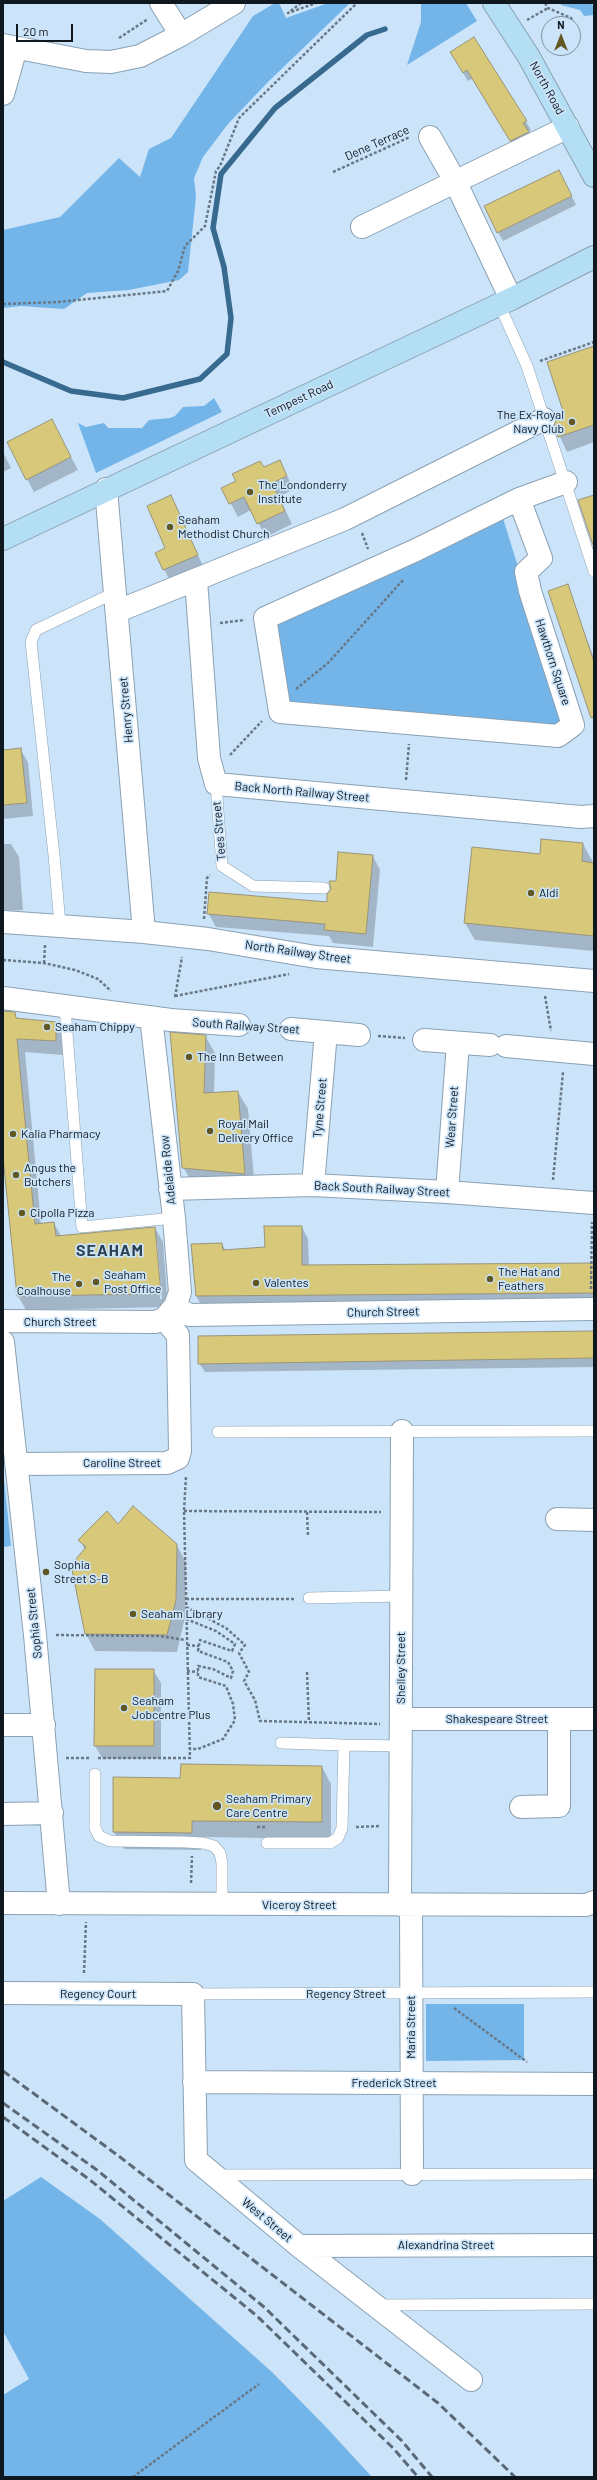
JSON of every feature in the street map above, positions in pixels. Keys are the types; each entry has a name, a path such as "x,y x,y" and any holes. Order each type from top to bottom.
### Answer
{"main road":[{"name":"North Road","path":"494,3 529,57 594,176"},
{"name":"Tempest Road","path":"3,539 106,489 505,302 594,257"}],"street":[{"path":"3,94 10,47 86,62 112,62 140,56 181,35 234,3"},
{"path":"156,10 181,35"},
{"path":"362,227 568,127"},
{"path":"430,137 455,181 505,302"},
{"path":"117,602 196,580 354,515 544,420"},
{"path":"277,705 265,618 377,568 519,499 566,482"},
{"name":"Henry Street","path":"106,489 117,602 144,932"},
{"name":"Hawthorn Square","path":"277,705 280,712 558,736 573,725 530,591 526,572 541,558 519,499"},
{"path":"196,580 209,758 216,784"},
{"name":"Back North Railway Street","path":"216,784 580,817 594,816"},
{"name":"North Railway Street","path":"3,922 144,932 208,939 316,957 594,981"},
{"name":"South Railway Street","path":"3,998 161,1019 239,1025"},
{"name":"Adelaide Row","path":"161,1019 170,1188 180,1292 170,1312"},
{"name":"South Railway Street","path":"291,1029 359,1035"},
{"name":"Tyne Street","path":"313,1185 326,1032"},
{"path":"424,1040 594,1054"},
{"name":"Wear Street","path":"446,1192 458,1043"},
{"name":"Back South Railway Street","path":"170,1188 313,1185 446,1192 594,1203"},
{"name":"Church Street","path":"3,1321 155,1322 170,1312 188,1315 592,1309"},
{"name":"Caroline Street","path":"16,1464 167,1463 178,1458 180,1450 178,1335 170,1312"},
{"name":"Sophia Street","path":"3,1342 44,1725 59,1904"},
{"name":"Shelley Street","path":"402,1431 401,1746 405,1905"},
{"path":"557,1519 594,1520"},
{"path":"521,1807 559,1806 559,1719"},
{"name":"Shakespeare Street","path":"401,1721 594,1719"},
{"path":"3,1725 44,1725"},
{"path":"3,1814 52,1813"},
{"name":"Viceroy Street","path":"3,1903 586,1906 594,1902"},
{"name":"Maria Street","path":"405,1905 411,1993 412,2174"},
{"name":"Regency Court","path":"3,1993 193,1994"},
{"name":"West Street","path":"193,1994 196,2160 299,2246 471,2380"},
{"name":"Frederick Street","path":"194,2082 594,2084"},
{"name":"Alexandrina Street","path":"299,2246 594,2245"}],"lane":[{"path":"505,302 566,482 594,571"},
{"path":"60,925 31,642 36,630 117,602"},
{"name":"Tees Street","path":"216,784 222,866 253,886 324,888"},
{"path":"65,1007 82,1227 174,1218"},
{"path":"218,1432 594,1431"},
{"path":"305,1599 401,1596"},
{"path":"281,1743 401,1746"},
{"path":"266,1843 330,1844 338,1838 342,1828 344,1745"},
{"path":"95,1774 95,1828 99,1836 110,1841 192,1842 214,1846 220,1853 222,1904"},
{"name":"Regency Street","path":"193,1994 594,1992"},
{"path":"214,2175 594,2174"},
{"path":"374,2305 594,2304"}],"path":[{"path":"300,3 288,13 316,3"},
{"path":"3,304 59,302 167,291 178,271 185,246 205,226 216,172 220,166 239,118 357,3"},
{"path":"545,3 548,8 566,16"},
{"path":"526,20 548,8"},
{"path":"113,42 156,10"},
{"name":"Dene Terrace","path":"333,172 415,135 430,137"},
{"path":"527,366 594,342"},
{"path":"354,515 377,568"},
{"path":"216,784 226,760 277,705 328,663 407,575"},
{"path":"200,625 265,618"},
{"path":"404,801 410,723"},
{"path":"204,923 207,878 222,866"},
{"path":"44,963 45,949"},
{"path":"161,1019 175,996 182,955"},
{"path":"3,960 44,963 75,970 98,979 113,993"},
{"path":"175,996 290,974"},
{"path":"545,992 544,1002 560,1051 551,1200"},
{"name":"South Railway Street","path":"239,1025 291,1029"},
{"path":"359,1035 424,1040"},
{"path":"592,1309 594,1203"},
{"path":"47,1758 190,1758 184,1511 186,1468 178,1458"},
{"path":"184,1511 402,1512"},
{"path":"308,1512 308,1536"},
{"path":"186,1599 305,1599"},
{"path":"186,1607 226,1628 245,1645 239,1653 249,1672 244,1681 255,1700 260,1721 401,1721"},
{"path":"186,1619 216,1631 235,1644 232,1651 200,1640 198,1651 228,1662 233,1671 231,1678 213,1669 198,1666 198,1677 226,1686 233,1704 235,1720 223,1739 198,1749 190,1749"},
{"path":"35,1635 159,1636 187,1640"},
{"path":"187,1645 199,1646"},
{"path":"187,1671 198,1672"},
{"path":"308,1672 309,1722"},
{"path":"191,1904 192,1842"},
{"path":"83,1994 87,1904"},
{"path":"434,1993 530,2064"},
{"path":"133,2477 259,2384"}],"shaded area":[{"path":"275,3 279,3 286,18 328,3 350,3 268,82 228,124 203,157 194,178 196,197 188,272 179,280 129,290 87,293 64,309 21,306 3,308 3,230 60,217 119,158 140,177 149,149 171,138 253,16"},
{"path":"421,3 466,3 477,21 407,65 421,22"},
{"path":"560,3 590,3 594,6 594,15 584,16 580,10 561,5"},
{"path":"214,398 222,412 96,473 78,423 86,427 104,423 108,428 142,428 149,420 170,418 175,416 183,407 204,406"},
{"path":"502,515 567,725 558,733 287,706 270,623"},
{"path":"3,1469 11,1546 3,1547"},
{"path":"426,2004 524,2004 524,2060 426,2061"},
{"path":"41,2177 100,2219 272,2372 372,2477 3,2477 3,2395 29,2379 3,2331 3,2201"}],"building":[{"path":"474,37 527,121 523,123 529,132 510,141 467,70 463,73 450,52"},
{"path":"559,170 572,196 497,233 484,206"},
{"path":"594,346 594,425 558,437 554,426 556,417 564,414 547,362"},
{"path":"52,419 71,457 26,480 7,442"},
{"name":"The Londonderry Institute","path":"280,460 287,476 272,483 285,511 257,524 244,497 229,504 221,488 236,481 232,474 260,461 264,467"},
{"name":"Seaham Methodist Church","path":"171,495 198,555 163,570 155,553 165,548 147,506"},
{"path":"594,495 594,545 593,545 578,500"},
{"path":"568,584 594,662 594,717 591,718 548,591"},
{"path":"21,748 27,803 3,805 3,750"},
{"name":"Aldi","path":"541,839 583,843 582,861 594,863 594,936 464,923 472,847 540,854"},
{"path":"338,852 373,855 366,934 324,930 325,924 207,914 209,892 327,902 327,894 331,889 329,881 336,881"},
{"path":"3,1011 15,1012 16,1018 56,1022 56,1041 17,1039 35,1224 54,1222 56,1236 155,1227 161,1294 17,1296 3,1157"},
{"name":"Royal Mail Delivery Office","path":"170,1032 206,1035 204,1093 238,1091 245,1174 182,1168"},
{"path":"264,1226 302,1226 302,1265 594,1263 594,1293 196,1296 191,1244 222,1243 223,1250 265,1247"},
{"path":"594,1331 594,1358 198,1364 198,1336"},
{"path":"133,1506 177,1544 176,1600 167,1635 85,1634 71,1565 86,1547 78,1540 107,1511 118,1524"},
{"name":"Seaham Jobcentre Plus","path":"95,1669 154,1669 154,1746 94,1746"},
{"name":"Seaham Primary Care Centre","path":"181,1764 322,1766 322,1822 192,1821 192,1833 113,1832 113,1777 180,1778"}],"waterway":[{"path":"3,362 71,391 123,398 200,379 227,354 231,318 224,267 213,228 221,174 275,108 367,35 385,29"}],"railway":[{"path":"3,2071 120,2157 438,2403 515,2477"},
{"path":"3,2103 97,2170 264,2307 402,2441 432,2477"},
{"path":"3,2117 90,2180 257,2316 393,2448 418,2477"}],"place":[{"name":"The Ex-Royal Navy Club","path":"572,422"},
{"name":"The Londonderry Institute","path":"250,492"},
{"name":"Seaham Methodist Church","path":"170,527"},
{"name":"Aldi","path":"531,893"},
{"name":"Seaham Chippy","path":"47,1027"},
{"name":"The Inn Between","path":"189,1057"},
{"name":"Royal Mail Delivery Office","path":"210,1131"},
{"name":"Kalia Pharmacy","path":"13,1134"},
{"name":"Angus the Butchers","path":"16,1175"},
{"name":"Cipolla Pizza","path":"22,1213"},
{"name":"The Hat and Feathers","path":"490,1279"},
{"name":"Seaham Post Office","path":"96,1282"},
{"name":"Valentes","path":"256,1283"},
{"name":"The Coalhouse","path":"79,1284"},
{"name":"Sophia Street S-B","path":"46,1572"},
{"name":"Seaham Library","path":"133,1614"},
{"name":"Seaham Jobcentre Plus","path":"124,1708"},
{"name":"Seaham Primary Care Centre","path":"217,1806"}],"district":[{"name":"SEAHAM","path":"110,1251"}]}
